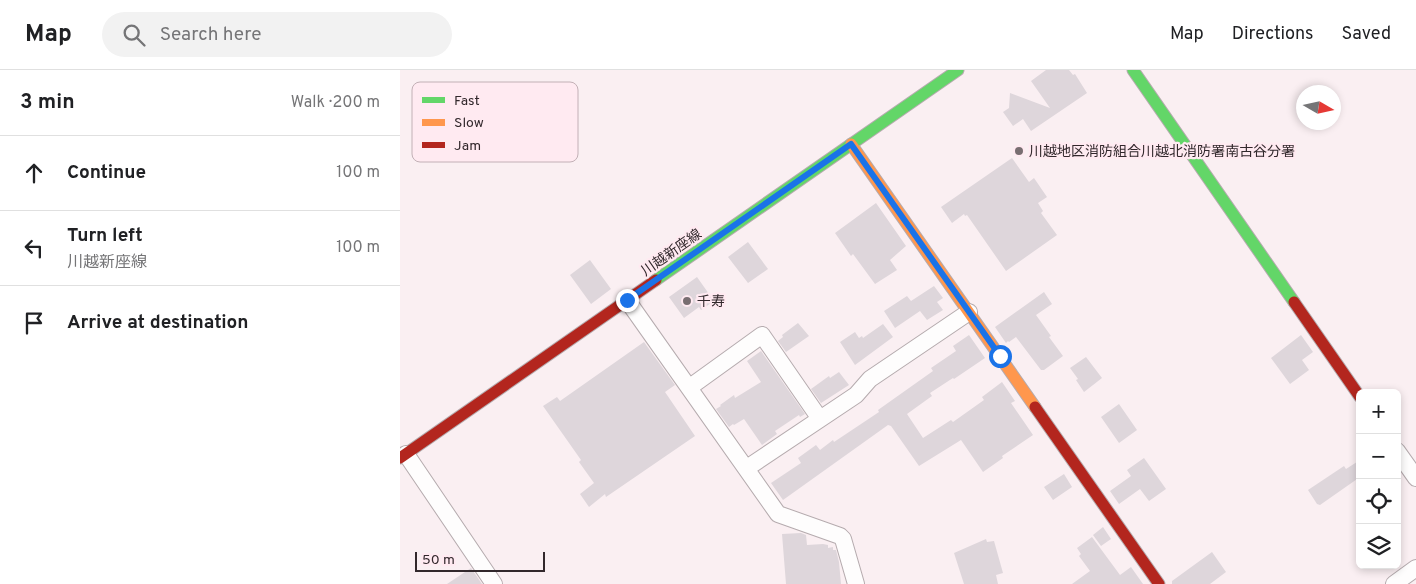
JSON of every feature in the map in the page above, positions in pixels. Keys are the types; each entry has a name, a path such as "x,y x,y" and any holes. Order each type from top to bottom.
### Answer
{"street":[{"name":"川越新座線","path":"403,456 958,70"},
{"path":"1133,70 1356,391"},
{"path":"851,144 1159,584"},
{"path":"627,300 778,514 840,536 843,539 856,584"},
{"path":"747,468 856,395 870,379 969,312"},
{"path":"690,387 762,335 820,419"},
{"path":"403,456 494,584"},
{"path":"1401,457 1416,478"},
{"path":"1394,584 1416,568"}],"building":[{"path":"1046,70 1069,70 1073,75 1075,74 1087,93 1031,131 1023,119 1013,126 1003,112 1009,108 1010,93 1050,108 1031,81"},
{"path":"1012,158 1029,182 1034,178 1047,197 1038,203 1043,211 1041,213 1057,235 1006,271 967,215 965,216 964,214 952,223 941,207"},
{"path":"876,203 906,246 890,260 897,270 875,284 853,254 851,256 835,233"},
{"path":"748,242 768,269 748,283 728,257"},
{"path":"590,260 611,289 591,304 570,275"},
{"path":"697,277 714,301 701,310 699,307 684,318 669,297"},
{"path":"934,286 943,298 937,302 943,310 927,320 920,311 895,328 884,311 907,296 911,301"},
{"path":"1044,292 1052,304 1036,315 1063,356 1044,370 1041,370 1016,337 1006,343 995,327"},
{"path":"798,323 809,336 786,352 778,341 783,337 782,335"},
{"path":"883,324 893,337 855,365 840,342 855,332 859,338 862,336 863,338"},
{"path":"969,335 985,358 930,393 932,396 907,414 923,438 951,420 953,422 984,400 982,397 1002,382 1015,401 1011,403 1033,435 1002,456 1003,458 983,472 961,440 919,466 891,426 888,425 783,500 771,483 801,463 798,458 816,445 820,450 879,412 878,410 933,371 931,368 956,351 953,346"},
{"path":"1301,335 1313,352 1302,360 1309,370 1290,384 1271,358"},
{"path":"644,342 675,385 665,392 695,436 606,497 605,494 589,507 580,494 594,483 579,462 581,460 543,406 557,397 560,401"},
{"path":"761,351 805,414 800,417 799,415 775,431 777,434 762,445 744,419 729,427 716,409 734,395 735,398 761,382 747,361"},
{"path":"1086,357 1102,378 1084,392 1070,368"},
{"path":"839,372 849,385 821,403 811,389 829,376 830,378"},
{"path":"1119,404 1137,430 1119,443 1101,417"},
{"path":"1144,458 1166,489 1149,501 1140,489 1119,504 1110,491 1131,476 1127,470"},
{"path":"1356,463 1356,480 1320,505 1317,504 1308,490 1344,466 1346,469"},
{"path":"1064,474 1072,487 1053,500 1044,487"},
{"path":"1103,527 1111,539 1101,546 1093,535"},
{"path":"801,533 806,535 807,545 823,544 828,545 828,548 833,547 833,550 836,550 841,584 786,584 782,534"},
{"path":"1092,537 1120,575 1131,567 1143,584 1072,584 1090,571 1079,556 1081,554 1077,548"},
{"path":"986,539 987,542 994,541 1003,573 996,575 998,584 964,584 954,553"},
{"path":"1212,552 1226,572 1210,584 1172,584 1172,581"},
{"path":"471,568 482,584 447,584"}],"traffic: fast":[{"path":"656,280 958,70"},
{"path":"1133,70 1294,302"}],"traffic: slow":[{"path":"851,144 1035,407"}],"traffic: jam":[{"path":"400,458 656,280"},
{"path":"1294,302 1356,391"},
{"path":"1035,407 1159,584"}],"place":[{"name":"川越地区消防組合川越北消防署南古谷分署","path":"1019,151"},
{"name":"千寿","path":"687,301"}],"route":[{"path":"627,300 851,144 1000,356"}]}
